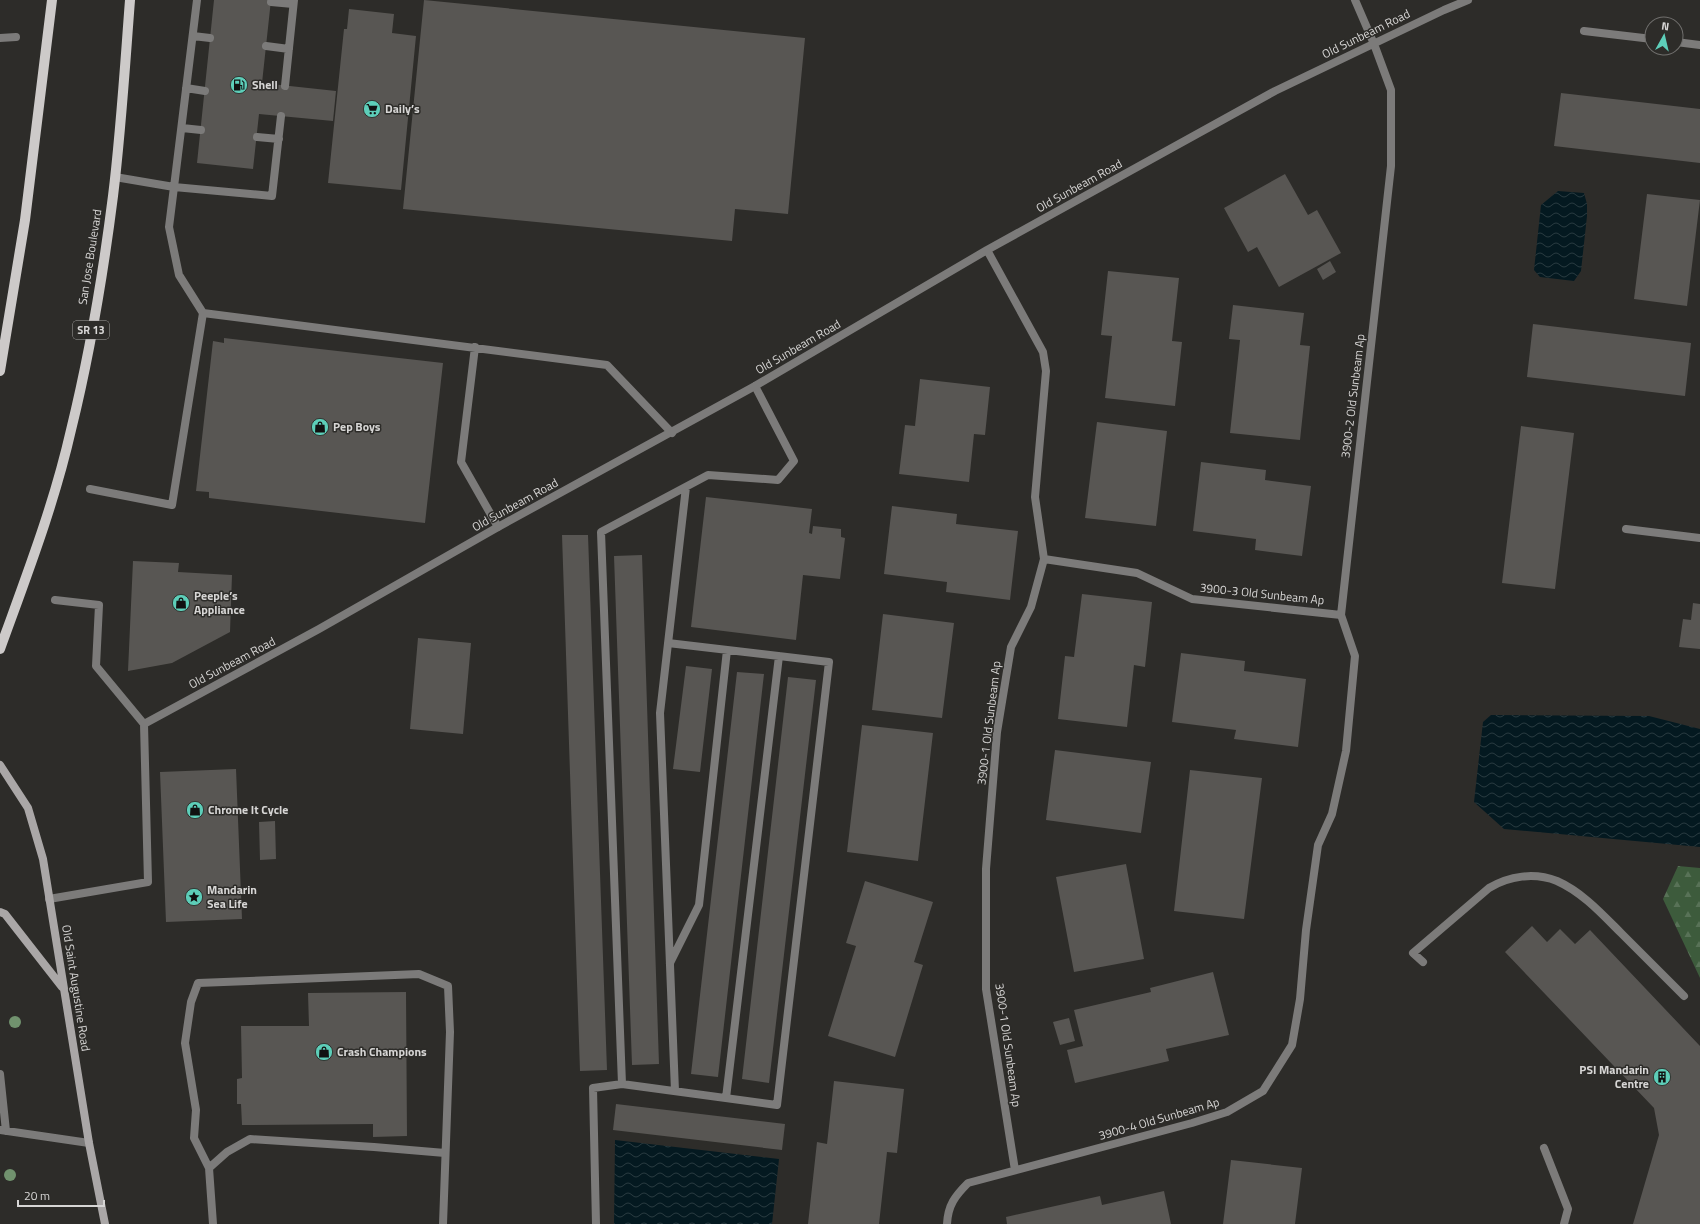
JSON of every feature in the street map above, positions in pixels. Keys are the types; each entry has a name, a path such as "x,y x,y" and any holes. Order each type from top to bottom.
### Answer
{"main road":[{"path":"0,371 26,220 52,0"},
{"name":"San Jose Boulevard","path":"0,649 32,562 71,431 97,300 115,177 130,0"},
{"name":"Old Saint Augustine Road","path":"0,765 28,808 43,859 89,1144 105,1224"},
{"path":"0,912 4,914 63,988"}],"street":[{"path":"90,489 172,505 203,313 179,275 169,227 197,0"},
{"name":"3900-2 Old Sunbeam Ap","path":"1346,751 1355,656 1341,615 1391,166 1391,90 1374,44 1355,0"},
{"name":"Old Sunbeam Road","path":"144,724 755,386 987,250 1275,91 1468,0"},
{"path":"271,2 294,2 285,86"},
{"path":"1584,31 1644,38"},
{"path":"193,36 210,38"},
{"path":"0,38 16,37"},
{"path":"1684,43 1700,45"},
{"path":"266,46 289,49"},
{"path":"186,88 205,91"},
{"path":"115,177 174,187 272,196 281,116"},
{"path":"182,128 201,130"},
{"path":"257,137 279,139"},
{"name":"3900-1 Old Sunbeam Ap","path":"987,250 1043,352 1046,371 1035,497 1044,559 1031,607 1011,647 998,732 986,869 986,989 1014,1170"},
{"path":"203,313 607,364 672,432"},
{"path":"475,347 461,462 498,527"},
{"path":"622,1084 601,532 708,475 778,480 794,461 755,386"},
{"path":"675,1091 660,713 686,487"},
{"path":"1626,529 1700,538"},
{"name":"3900-3 Old Sunbeam Ap","path":"1044,559 1137,573 1192,599 1341,615"},
{"path":"49,900 148,882 144,724 96,666 99,605 55,600"},
{"path":"596,1224 593,1088 622,1084 777,1105 829,662 668,643"},
{"path":"670,964 698,906 727,650"},
{"path":"726,1098 779,656"},
{"name":"3900-4 Old Sunbeam Ap","path":"947,1224 947,1217 955,1196 968,1183 1206,1119 1227,1112 1263,1091 1292,1045 1300,999 1306,930 1318,845 1332,814 1346,751"},
{"path":"1423,962 1414,953 1489,888 1500,882 1513,878 1540,876 1557,881 1574,891 1593,906 1684,996"},
{"path":"213,1224 209,1168 194,1138 196,1110 185,1043 191,1002 198,983 419,974 448,986 450,1032 443,1224"},
{"path":"0,1074 3,1130 89,1144"},
{"path":"209,1168 227,1152 250,1139 445,1153"},
{"path":"1544,1148 1568,1209 1564,1224"}],"green space":[{"path":"1678,866 1700,868 1700,978 1663,899"}],"water":[{"path":"1558,191 1584,193 1587,204 1581,271 1574,281 1540,277 1534,270 1541,205"},
{"path":"1491,715 1649,716 1700,729 1700,847 1504,829 1474,802 1483,722"},
{"path":"615,1140 779,1159 772,1224 614,1224"}],"building":[{"name":"Shell","path":"214,0 271,0 262,83 336,91 333,121 259,114 253,169 197,163"},
{"path":"424,0 805,38 788,214 735,209 732,241 403,209"},
{"name":"Daily’s","path":"349,9 394,14 392,33 416,36 401,190 328,183 344,29 347,29"},
{"path":"1561,93 1700,109 1700,163 1554,146"},
{"path":"1285,174 1308,215 1317,210 1341,253 1279,287 1257,247 1248,252 1224,208"},
{"path":"1647,194 1700,200 1687,306 1634,299"},
{"path":"1330,261 1336,272 1323,280 1317,269"},
{"path":"1108,271 1179,278 1172,341 1182,342 1175,406 1105,398 1112,336 1101,335"},
{"path":"1233,305 1304,313 1300,345 1310,346 1300,440 1230,433 1240,340 1229,339"},
{"path":"1533,324 1691,343 1685,396 1527,377"},
{"name":"Pep Boys","path":"224,338 443,363 425,523 209,498 209,492 196,491 213,341 224,343"},
{"path":"920,379 990,387 985,435 974,434 969,482 899,474 905,425 915,426"},
{"path":"1097,422 1167,431 1156,526 1085,518"},
{"path":"1521,426 1574,433 1555,589 1502,583"},
{"path":"1201,462 1266,470 1265,480 1311,486 1302,556 1255,550 1256,539 1193,531"},
{"path":"706,497 812,509 809,533 812,534 813,526 841,529 841,537 845,538 840,579 803,575 796,640 691,627"},
{"path":"892,506 957,514 956,524 1018,531 1010,600 946,592 947,582 884,574"},
{"path":"562,535 588,535 607,1070 580,1071"},
{"path":"642,555 659,1064 632,1065 614,556"},
{"name":"Peeple’s Appliance","path":"133,561 179,563 178,572 232,575 230,632 172,663 128,671"},
{"path":"1082,594 1152,602 1145,667 1134,665 1127,727 1058,719 1065,656 1074,657"},
{"path":"1693,603 1700,604 1700,649 1679,647 1683,619 1691,620"},
{"path":"883,614 954,623 942,718 872,710"},
{"path":"418,638 471,643 463,734 410,729"},
{"path":"1181,653 1245,661 1244,671 1306,679 1298,747 1234,739 1236,730 1172,722"},
{"path":"686,666 712,669 700,772 673,769"},
{"path":"737,672 764,674 718,1077 691,1074"},
{"path":"788,677 816,680 769,1083 742,1079"},
{"path":"862,725 933,733 918,861 847,852"},
{"path":"1055,750 1151,762 1141,833 1046,820"},
{"path":"236,769 242,919 166,922 160,772"},
{"path":"1190,770 1262,778 1244,919 1174,911"},
{"path":"275,821 276,859 260,860 259,822"},
{"path":"1126,864 1144,959 1074,972 1056,877"},
{"path":"865,881 933,902 914,962 923,965 895,1057 828,1036 856,946 846,943"},
{"name":"PSI Mandarin Centre","path":"1532,926 1547,942 1560,929 1575,944 1590,930 1700,1046 1700,1224 1633,1224 1659,1135 1654,1108 1505,952"},
{"path":"1213,972 1229,1035 1166,1049 1169,1061 1075,1083 1067,1050 1083,1046 1074,1010 1151,992 1150,988"},
{"name":"Crash Champions","path":"406,992 407,1136 373,1137 373,1124 242,1125 241,1104 237,1104 237,1079 242,1078 241,1026 309,1026 308,993"},
{"path":"1069,1018 1075,1041 1060,1045 1053,1022"},
{"path":"834,1081 904,1089 897,1153 887,1152 879,1224 808,1224 817,1142 827,1144"},
{"path":"616,1104 785,1124 782,1150 613,1130"},
{"path":"1231,1160 1302,1168 1295,1224 1223,1224"},
{"path":"1164,1191 1171,1224 1007,1224 1006,1217 1100,1196 1102,1205"}],"place":[{"name":"Shell","path":"239,85"},
{"name":"Daily’s","path":"372,109"},
{"name":"Pep Boys","path":"320,427"},
{"name":"Peeple’s Appliance","path":"181,603"},
{"name":"Chrome It Cycle","path":"195,810"},
{"name":"Mandarin Sea Life","path":"194,897"},
{"name":"Crash Champions","path":"324,1052"},
{"name":"PSI Mandarin Centre","path":"1662,1077"}]}
